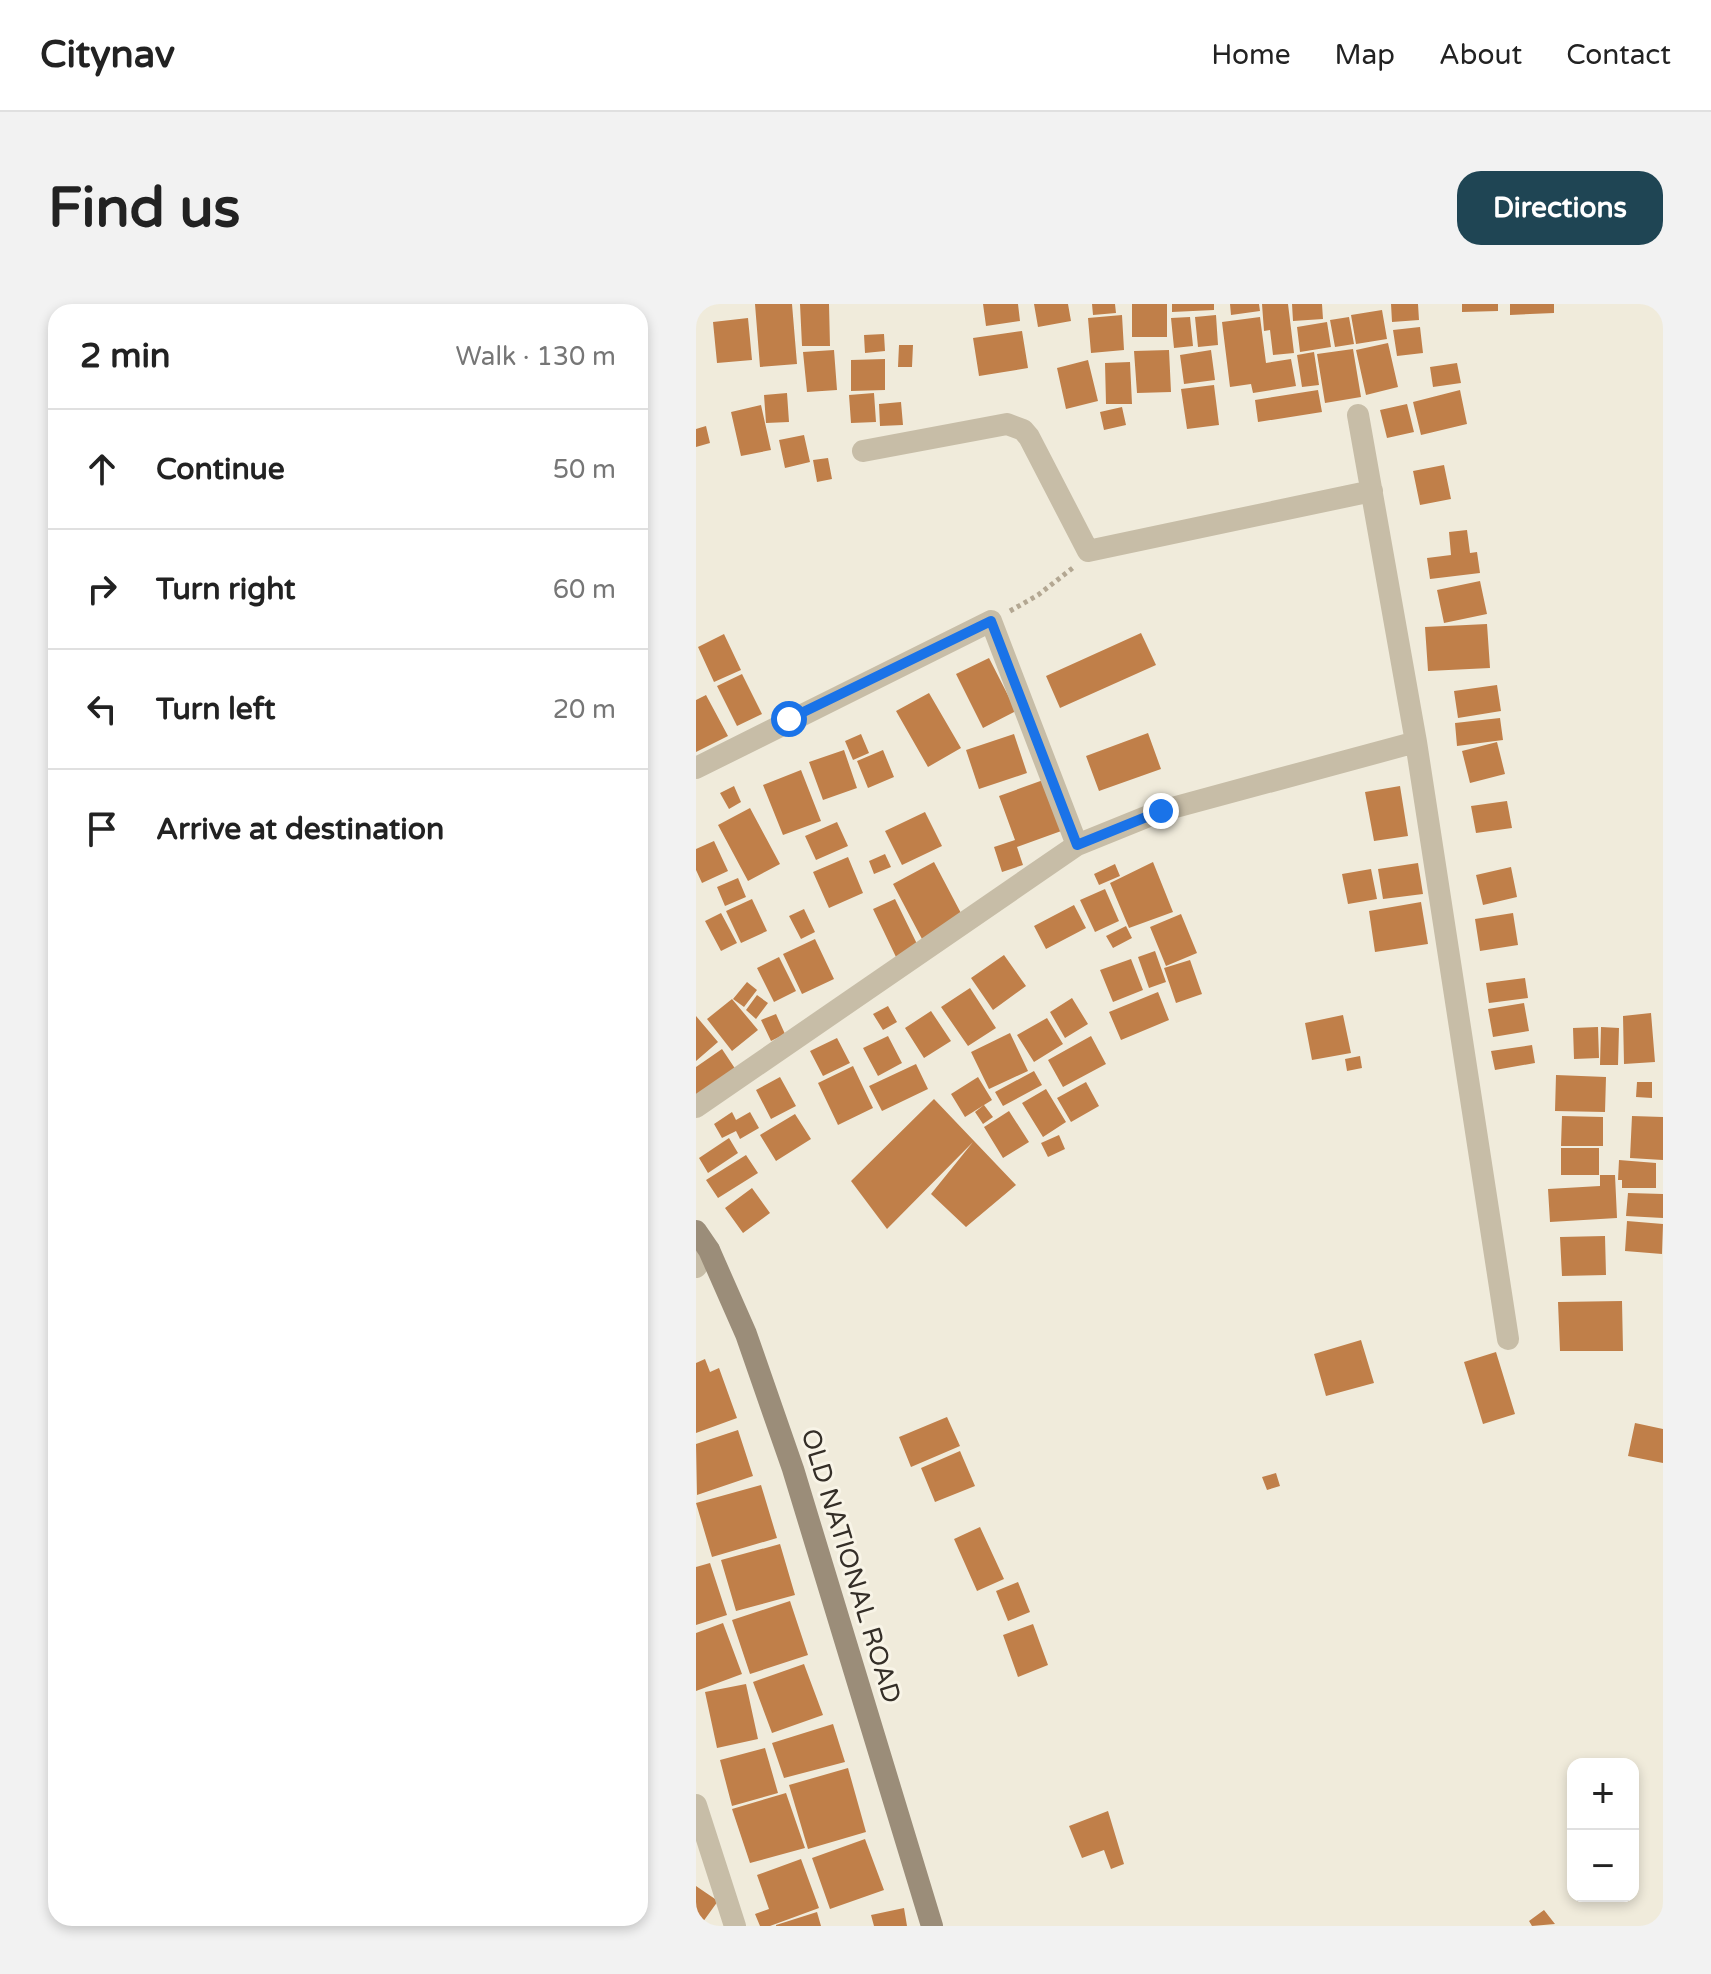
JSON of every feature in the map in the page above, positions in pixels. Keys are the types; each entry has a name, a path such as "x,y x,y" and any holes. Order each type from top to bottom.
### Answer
{"main road":[{"name":"OLD NATIONAL ROAD","path":"700,1249 746,1334 793,1469 932,1926"}],"street":[{"path":"1358,415 1416,742 1508,1339"},
{"path":"863,451 1007,424 1016,426 1029,437 1088,551 1372,491"},
{"path":"696,768 991,621 1077,845"},
{"path":"696,1107 1077,845 1161,811 1416,742"},
{"path":"696,1805 735,1926"}],"path":[{"path":"991,621 1061,579 1088,551"}],"building":[{"path":"755,304 792,304 797,364 760,367"},
{"path":"800,304 829,304 830,346 802,346"},
{"path":"983,304 1018,304 1020,321 986,326"},
{"path":"1034,304 1068,304 1071,321 1038,327"},
{"path":"1092,304 1115,304 1116,313 1093,315"},
{"path":"1132,304 1167,304 1167,337 1132,337"},
{"path":"1172,304 1214,304 1214,310 1172,312"},
{"path":"1230,304 1259,304 1260,311 1231,315"},
{"path":"1262,304 1288,304 1294,353 1273,355 1270,330 1264,331"},
{"path":"1292,304 1322,304 1323,319 1293,321"},
{"path":"1391,304 1418,304 1419,320 1392,322"},
{"path":"1462,304 1498,304 1498,311 1462,312"},
{"path":"1510,304 1554,304 1554,313 1510,315"},
{"path":"1382,310 1387,339 1356,344 1351,315"},
{"path":"1122,315 1124,350 1091,353 1088,318"},
{"path":"1216,315 1218,345 1198,347 1195,317"},
{"path":"1190,317 1193,346 1174,348 1171,318"},
{"path":"1260,317 1266,363 1291,359 1296,386 1253,393 1251,384 1230,387 1222,322"},
{"path":"1349,317 1354,344 1335,347 1330,320"},
{"path":"748,318 752,360 717,363 713,322"},
{"path":"1327,322 1331,347 1300,352 1297,327"},
{"path":"1420,327 1423,353 1397,356 1393,330"},
{"path":"1022,331 1028,368 979,376 973,338"},
{"path":"884,334 885,351 865,353 864,335"},
{"path":"1388,343 1398,387 1366,395 1356,350"},
{"path":"899,345 913,345 912,367 898,367"},
{"path":"1353,349 1361,397 1325,403 1317,354"},
{"path":"834,350 837,390 807,392 803,352"},
{"path":"1169,350 1171,392 1137,393 1134,351"},
{"path":"1211,350 1215,380 1184,384 1180,355"},
{"path":"1314,352 1319,385 1302,387 1297,355"},
{"path":"885,359 885,390 851,391 851,360"},
{"path":"1088,360 1098,401 1066,409 1057,368"},
{"path":"1130,362 1132,404 1106,404 1105,363"},
{"path":"1457,363 1461,383 1433,387 1430,367"},
{"path":"1214,385 1219,425 1187,429 1181,389"},
{"path":"1318,390 1322,412 1258,422 1255,400"},
{"path":"1460,390 1467,424 1421,435 1413,402"},
{"path":"787,393 789,422 766,423 764,395"},
{"path":"874,393 876,422 851,423 849,395"},
{"path":"901,402 903,425 880,426 879,404"},
{"path":"1407,404 1414,432 1387,438 1380,410"},
{"path":"761,405 771,450 741,456 731,412"},
{"path":"1122,407 1126,425 1104,430 1100,412"},
{"path":"706,426 710,443 696,447 696,429"},
{"path":"804,435 810,462 785,468 779,440"},
{"path":"828,458 832,479 817,482 813,460"},
{"path":"1444,465 1451,499 1420,505 1413,471"},
{"path":"1467,530 1470,553 1477,552 1480,573 1430,579 1427,558 1451,555 1449,532"},
{"path":"1480,581 1487,614 1444,623 1437,590"},
{"path":"1487,624 1490,668 1428,671 1425,627"},
{"path":"1141,633 1156,665 1060,708 1046,676"},
{"path":"724,634 741,670 714,682 698,647"},
{"path":"989,658 1016,711 983,728 956,674"},
{"path":"742,674 762,714 737,726 717,686"},
{"path":"1497,685 1501,711 1458,718 1454,691"},
{"path":"929,693 961,748 928,767 896,711"},
{"path":"706,695 728,736 696,752 696,700"},
{"path":"1500,718 1503,740 1457,746 1455,723"},
{"path":"1148,733 1161,769 1099,791 1086,756"},
{"path":"861,734 869,753 853,760 845,741"},
{"path":"1014,734 1027,773 979,789 966,750"},
{"path":"1497,742 1505,774 1470,783 1462,751"},
{"path":"844,750 857,788 823,800 809,762"},
{"path":"883,750 894,777 868,788 857,761"},
{"path":"801,770 821,821 783,835 763,785"},
{"path":"1046,779 1064,830 1017,847 1023,865 1002,872 994,847 1015,840 999,796"},
{"path":"734,786 741,802 729,809 720,793"},
{"path":"1400,786 1408,836 1374,841 1365,792"},
{"path":"1507,801 1512,828 1476,833 1471,806"},
{"path":"750,808 780,864 748,881 718,825"},
{"path":"925,812 942,846 902,865 885,831"},
{"path":"837,822 848,846 816,860 805,836"},
{"path":"714,841 728,871 702,883 696,870 696,849"},
{"path":"885,854 891,867 874,874 869,861"},
{"path":"848,857 863,893 829,908 813,872"},
{"path":"934,862 963,917 922,939 893,884"},
{"path":"1153,862 1173,912 1129,928 1110,883"},
{"path":"1418,863 1423,894 1383,899 1378,869"},
{"path":"1115,864 1120,876 1099,885 1094,874"},
{"path":"1511,867 1517,897 1483,905 1476,875"},
{"path":"1371,869 1377,899 1348,904 1342,874"},
{"path":"738,878 746,897 725,906 717,887"},
{"path":"1105,889 1119,921 1095,932 1080,900"},
{"path":"752,899 767,931 741,943 726,911"},
{"path":"895,899 918,946 896,957 873,909"},
{"path":"1421,902 1428,944 1375,952 1369,911"},
{"path":"1074,905 1086,928 1046,949 1034,926"},
{"path":"804,909 815,932 801,939 789,916"},
{"path":"721,913 737,943 721,951 705,921"},
{"path":"1513,913 1518,945 1480,951 1475,919"},
{"path":"1181,914 1197,953 1166,966 1150,927"},
{"path":"1126,926 1132,938 1113,948 1106,936"},
{"path":"815,939 834,979 802,994 783,954"},
{"path":"1155,951 1166,982 1149,988 1138,957"},
{"path":"1004,955 1026,986 993,1010 971,978"},
{"path":"779,957 796,991 774,1002 757,968"},
{"path":"1131,959 1143,990 1113,1002 1100,970"},
{"path":"1190,960 1202,994 1176,1003 1164,968"},
{"path":"1525,978 1528,998 1489,1003 1486,983"},
{"path":"747,982 757,990 744,1007 733,999"},
{"path":"970,988 996,1028 968,1046 941,1007"},
{"path":"1158,992 1169,1020 1121,1040 1109,1012"},
{"path":"757,995 768,1003 756,1019 746,1010"},
{"path":"1072,998 1088,1024 1065,1038 1050,1012"},
{"path":"732,999 758,1030 732,1051 707,1019"},
{"path":"1524,1003 1529,1031 1493,1037 1488,1009"},
{"path":"888,1006 897,1022 883,1030 873,1014"},
{"path":"931,1011 951,1041 924,1058 905,1028"},
{"path":"1651,1013 1655,1062 1624,1064 1623,1016"},
{"path":"776,1014 785,1034 771,1041 761,1020"},
{"path":"1343,1015 1351,1053 1312,1060 1305,1023"},
{"path":"696,1016 718,1042 696,1061"},
{"path":"1047,1018 1063,1044 1034,1062 1017,1035"},
{"path":"1598,1027 1599,1058 1574,1059 1573,1028"},
{"path":"1601,1027 1619,1028 1618,1065 1600,1065"},
{"path":"1010,1033 1028,1071 989,1089 971,1052"},
{"path":"888,1036 902,1063 878,1076 863,1048"},
{"path":"1091,1036 1106,1064 1063,1087 1048,1060"},
{"path":"837,1038 850,1063 823,1076 810,1051"},
{"path":"1532,1045 1535,1063 1495,1070 1491,1051"},
{"path":"722,1049 740,1076 696,1102 696,1067"},
{"path":"1360,1056 1362,1068 1347,1071 1345,1059"},
{"path":"916,1064 928,1089 882,1111 869,1086"},
{"path":"853,1066 873,1108 838,1125 818,1083"},
{"path":"1034,1071 1042,1085 1003,1106 995,1092"},
{"path":"1556,1075 1606,1077 1605,1112 1555,1111"},
{"path":"780,1077 796,1106 771,1119 756,1090"},
{"path":"978,1077 992,1100 965,1117 951,1094"},
{"path":"1086,1082 1099,1106 1071,1122 1057,1098"},
{"path":"1637,1082 1652,1082 1652,1098 1636,1097"},
{"path":"1046,1089 1066,1122 1043,1137 1022,1103"},
{"path":"934,1099 1016,1185 966,1227 931,1194 973,1142 887,1229 851,1181"},
{"path":"984,1105 993,1117 983,1124 975,1112"},
{"path":"1009,1111 1029,1142 1003,1158 984,1127"},
{"path":"732,1112 736,1120 750,1112 759,1128 740,1139 736,1131 722,1138 714,1124"},
{"path":"795,1114 811,1139 776,1161 760,1135"},
{"path":"1562,1116 1603,1117 1603,1146 1561,1146"},
{"path":"1632,1116 1663,1117 1663,1160 1630,1158"},
{"path":"1059,1135 1065,1149 1048,1157 1041,1143"},
{"path":"729,1138 738,1153 708,1173 699,1158"},
{"path":"1561,1148 1599,1148 1599,1175 1561,1175"},
{"path":"746,1155 758,1173 718,1198 706,1180"},
{"path":"1619,1160 1656,1163 1656,1188 1622,1188 1622,1180 1618,1180"},
{"path":"1600,1175 1615,1175 1617,1218 1550,1222 1548,1189 1600,1186"},
{"path":"752,1188 770,1213 743,1233 725,1208"},
{"path":"1628,1193 1663,1194 1663,1218 1626,1216"},
{"path":"1627,1221 1663,1224 1662,1254 1625,1251"},
{"path":"1605,1236 1606,1275 1562,1276 1560,1237"},
{"path":"1622,1301 1623,1351 1560,1351 1558,1302"},
{"path":"1361,1340 1374,1383 1326,1396 1314,1354"},
{"path":"1496,1352 1515,1414 1483,1424 1464,1362"},
{"path":"705,1359 710,1372 719,1368 737,1418 696,1433 696,1363"},
{"path":"947,1417 960,1446 911,1467 899,1437"},
{"path":"1635,1423 1663,1429 1663,1463 1628,1456"},
{"path":"738,1430 753,1476 697,1495 696,1444"},
{"path":"960,1451 975,1486 935,1502 921,1468"},
{"path":"1276,1473 1280,1486 1267,1490 1262,1477"},
{"path":"761,1485 777,1538 712,1557 696,1503"},
{"path":"980,1527 1004,1579 977,1591 954,1539"},
{"path":"780,1544 795,1595 736,1611 721,1560"},
{"path":"710,1563 727,1615 696,1625 696,1567"},
{"path":"1018,1582 1030,1612 1008,1621 996,1591"},
{"path":"790,1601 808,1655 750,1674 732,1620"},
{"path":"723,1623 742,1674 696,1691 696,1633"},
{"path":"1033,1624 1048,1665 1018,1677 1003,1635"},
{"path":"804,1664 823,1715 772,1733 753,1682"},
{"path":"746,1684 758,1739 717,1748 705,1692"},
{"path":"833,1724 845,1762 784,1778 772,1743"},
{"path":"765,1748 778,1793 732,1806 720,1760"},
{"path":"848,1768 866,1832 808,1849 789,1785"},
{"path":"786,1793 805,1848 750,1863 732,1809"},
{"path":"1108,1811 1124,1864 1111,1869 1104,1850 1082,1858 1069,1826"},
{"path":"865,1839 884,1890 830,1909 812,1858"},
{"path":"801,1859 819,1908 770,1926 760,1926 755,1914 769,1909 757,1875"},
{"path":"696,1886 718,1901 700,1926 696,1926"},
{"path":"904,1908 907,1926 874,1926 871,1915"},
{"path":"1544,1910 1555,1924 1532,1926 1529,1921"},
{"path":"817,1912 821,1926 776,1926 776,1925"}],"route":[{"path":"789,719 991,621 1077,845 1161,811"}]}
